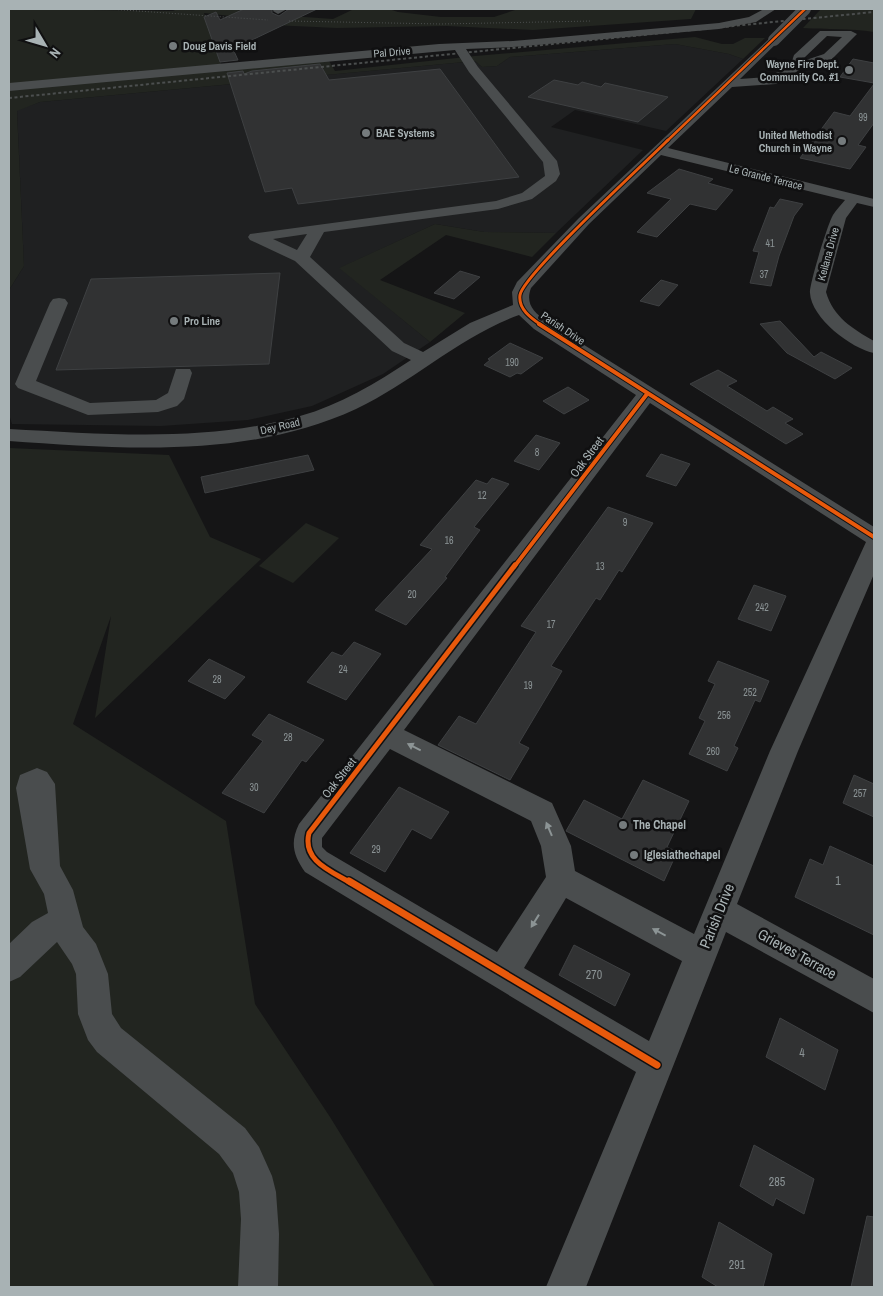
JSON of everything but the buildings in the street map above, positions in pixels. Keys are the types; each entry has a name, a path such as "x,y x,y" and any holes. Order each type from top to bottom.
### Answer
{"street":[{"name":"Pal Drive","path":"9,87 703,22 752,20 771,9"},
{"path":"522,308 519,299 526,282 584,221 805,9"},
{"path":"426,360 398,347 301,258 256,237 498,206 527,196 550,178 553,174 550,161 473,69 458,46"},
{"path":"730,83 772,81 797,66"},
{"name":"Le Grande Terrace","path":"658,150 874,203"},
{"name":"Keilana Drive","path":"854,198 836,222 818,292 825,311 834,322 874,348"},
{"path":"301,258 318,228"},
{"path":"59,303 24,384 88,409 158,406 170,402 177,395 183,373"},
{"name":"Dey Road","path":"9,435 167,440 207,438 282,426 346,406 373,393 486,322 522,308"},
{"name":"Parish Drive","path":"522,308 540,325 874,537"},
{"name":"Oak Street","path":"647,394 309,833 306,842 308,853 316,862 657,1065"},
{"path":"72,438 88,409"},
{"name":"Parish Drive","path":"566,1287 784,750 874,548"},
{"path":"386,734 542,812 556,846 561,879 503,973"},
{"path":"45,869 58,890 69,934 86,955 92,974 95,1014 100,1028 109,1040 232,1141 247,1162 256,1183 259,1228 258,1287"},
{"path":"561,879 702,955"},
{"name":"Grieves Terrace","path":"719,911 874,996"},
{"path":"9,966 43,933 66,919"}],"path":[{"path":"108,9 270,20"},
{"path":"289,21 356,24 546,24 600,21"}],"shaded area":[{"path":"9,9 173,11 177,9 231,9 262,14 333,19 354,9 389,9 398,12 441,17 494,17 518,9 696,9 691,19 533,30 446,26 337,28 272,25 256,19 204,13 221,64 329,61 335,71 475,56 695,37 722,44 733,44 745,38 765,38 743,59 729,54 675,44 510,57 497,66 482,67 475,61 40,102 17,111 24,266 9,290"},
{"path":"821,9 874,9 874,32 803,28"},
{"path":"675,44 729,54 743,59 666,131 575,110 551,127 643,150 556,233 484,232 435,224 340,268 430,342 383,374 312,406 248,420 161,426 12,424 9,414 9,290 24,266 17,110 40,102 475,61 482,67 497,66 510,57"},
{"path":"435,224 484,232 556,233 532,257 446,235 380,280 465,313 430,342 339,268"},
{"path":"9,448 169,455 210,537 261,559 95,718 111,616 73,724 226,821 255,1004 330,1117 435,1287 9,1287"},
{"path":"306,523 339,538 293,583 259,566"}],"railway":[{"path":"9,98 874,12"}],"cycle path":[{"path":"805,9 584,221 523,286 520,298 526,313 540,325 874,537"},
{"path":"647,394 309,833 307,845 309,852 316,862 657,1065"}],"place":[{"name":"Doug Davis Field","path":"173,46"},
{"name":"Wayne Fire Dept. Community Co. #1","path":"849,70"},
{"name":"BAE Systems","path":"366,133"},
{"name":"United Methodist Church in Wayne","path":"842,141"},
{"name":"Pro Line","path":"174,321"},
{"name":"The Chapel","path":"623,825"},
{"name":"Iglesiathechapel","path":"634,855"}]}
